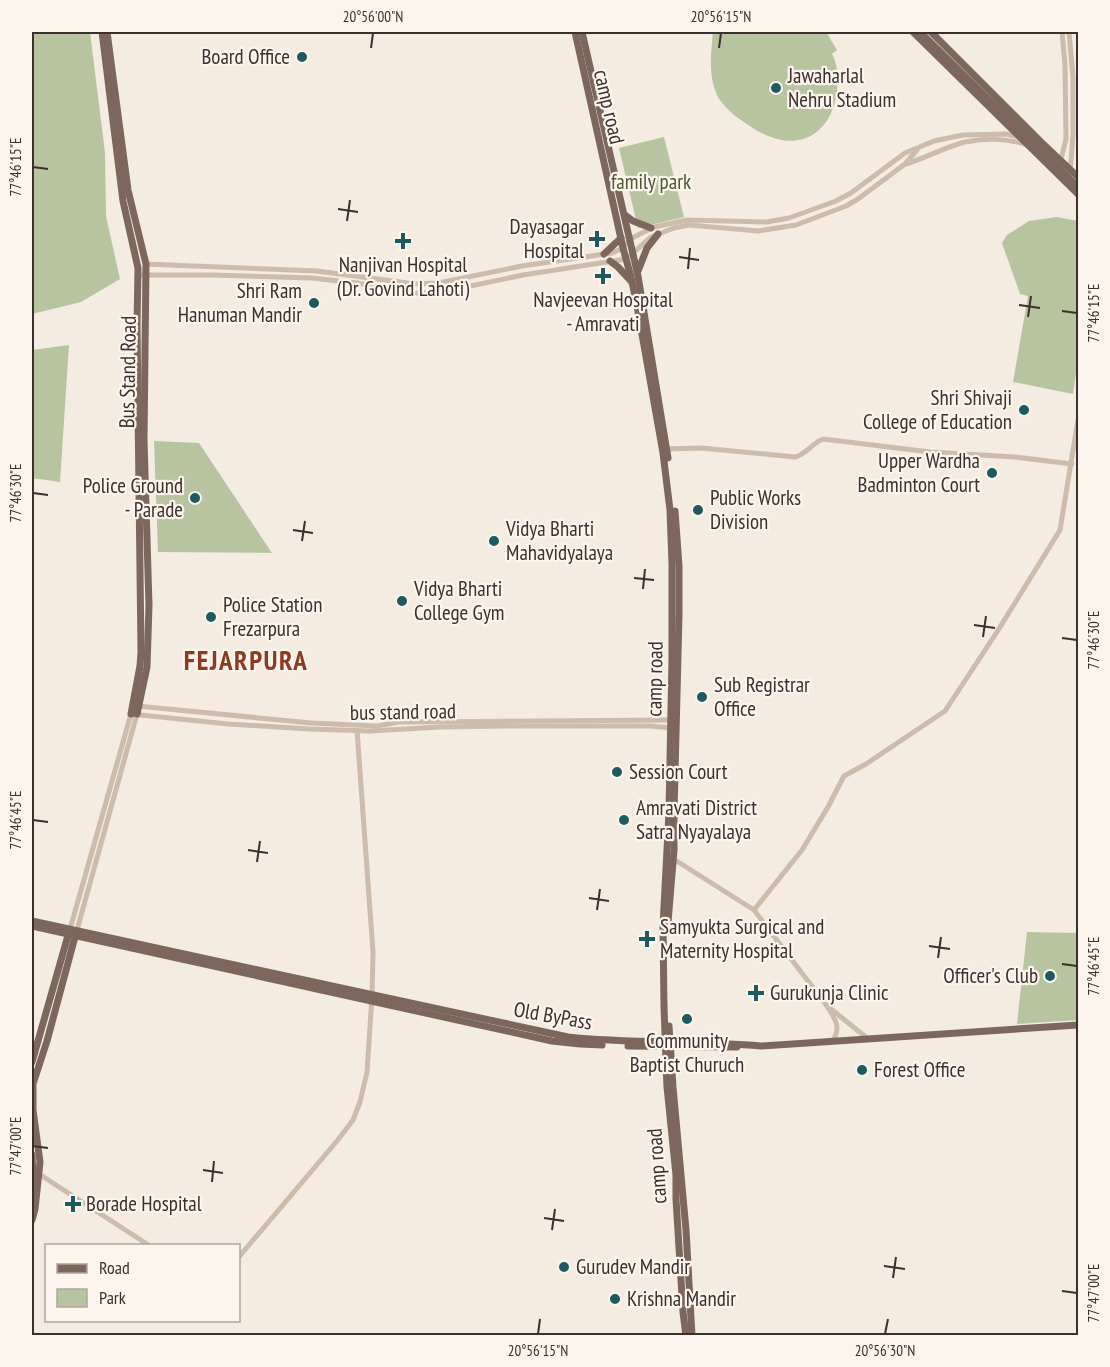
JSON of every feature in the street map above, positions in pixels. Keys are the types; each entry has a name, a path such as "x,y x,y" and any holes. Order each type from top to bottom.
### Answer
{"main road":[{"name":"Bus Stand Road","path":"102,32 123,201 137,263 142,275"},
{"name":"Bus Stand Road","path":"107,32 128,190 146,264 142,275 149,604 147,667 135,710"},
{"name":"camp road","path":"575,32 632,282 663,453 670,510 674,724"},
{"name":"camp road","path":"582,32 637,272 675,509 679,566 679,615 668,926 667,1045 686,1335"},
{"path":"913,32 1029,143 1070,174 1078,187"},
{"path":"920,32 1078,194"},
{"path":"931,32 1041,142 1059,164"},
{"path":"1070,174 1078,177"},
{"path":"625,215 651,228"},
{"path":"637,272 647,248 658,234"},
{"path":"604,254 621,238"},
{"path":"610,261 632,282"},
{"name":"Old ByPass","path":"32,921 372,999 568,1038 607,1042 667,1045 721,1042 761,1046 1078,1025"},
{"path":"32,926 72,932"},
{"path":"32,1062 72,932"},
{"path":"32,1220 40,1162 33,1110 33,1084 47,1041 72,932"},
{"name":"camp road","path":"667,1045 686,1230 692,1335"},
{"path":"32,1155 32,1198"}],"street":[{"path":"1059,164 1066,139 1062,32"},
{"path":"1069,32 1073,77 1070,174"},
{"path":"137,263 318,271 416,284 438,283 522,266 612,253 623,248 630,239 651,228 687,220 760,223 789,218 852,193 902,155 934,141 963,135 1006,134 1029,143"},
{"path":"904,164 963,142 978,140 1041,142"},
{"path":"142,275 312,278 413,293 464,288 523,275 626,259 651,237 689,225 758,231 796,225 851,204 904,164 918,148"},
{"path":"754,910 802,850 844,776 866,764 945,711 1060,530 1078,420"},
{"path":"667,448 700,448 795,457 802,455 823,439 930,452 1015,457 1072,464"},
{"path":"72,932 135,710"},
{"name":"bus stand road","path":"135,710 377,726 399,722 674,724"},
{"name":"bus stand road","path":"135,710 228,724 309,729 674,724"},
{"path":"240,1256 353,1120 367,1072 373,952 357,730"},
{"path":"671,858 754,910 836,1020 837,1035 832,1041"},
{"path":"827,1006 867,1038"},
{"path":"39,1174 148,1244"}],"green space":[{"path":"32,32 90,32 105,153 106,216 120,279 81,302 32,314"},
{"name":"Jawaharlal Nehru Stadium","path":"713,32 826,32 837,50 832,54 836,67 837,90 835,103 825,124 807,138 784,140 761,133 734,115 717,95 712,80"},
{"name":"family park","path":"664,137 684,217 638,228 619,148"},
{"path":"1057,217 1078,221 1078,359 1073,394 1013,382 1028,296 1020,294 1002,243 1007,235 1029,221"},
{"path":"69,345 60,482 32,478 32,350"},
{"name":"Police Ground - Parade","path":"154,441 199,443 272,553 158,552"},
{"name":"Officer's Club","path":"1027,932 1078,933 1078,1020 1017,1024"}],"place":[{"name":"Board Office","path":"302,57"},
{"name":"Jawaharlal Nehru Stadium","path":"776,88"},
{"name":"Dayasagar Hospital","path":"597,239"},
{"name":"Nanjivan Hospital (Dr. Govind Lahoti)","path":"403,241"},
{"name":"Navjeevan Hospital - Amravati","path":"603,276"},
{"name":"Shri Ram Hanuman Mandir","path":"314,303"},
{"name":"Shri Shivaji College of Education","path":"1024,410"},
{"name":"Upper Wardha Badminton Court","path":"992,473"},
{"name":"Police Ground - Parade","path":"195,498"},
{"name":"Public Works Division","path":"698,510"},
{"name":"Vidya Bharti Mahavidyalaya","path":"494,541"},
{"name":"Vidya Bharti College Gym","path":"402,601"},
{"name":"Police Station Frezarpura","path":"211,617"},
{"name":"Sub Registrar Office","path":"702,697"},
{"name":"Session Court","path":"617,772"},
{"name":"Amravati District Satra Nyayalaya","path":"624,820"},
{"name":"Samyukta Surgical and Maternity Hospital","path":"647,939"},
{"name":"Officer's Club","path":"1050,976"},
{"name":"Gurukunja Clinic","path":"756,993"},
{"name":"Community Baptist Churuch","path":"687,1019"},
{"name":"Forest Office","path":"862,1070"},
{"name":"Borade Hospital","path":"73,1204"},
{"name":"Gurudev Mandir","path":"564,1267"},
{"name":"Krishna Mandir","path":"615,1299"}],"district":[{"name":"FEJARPURA","path":"246,661"}]}
